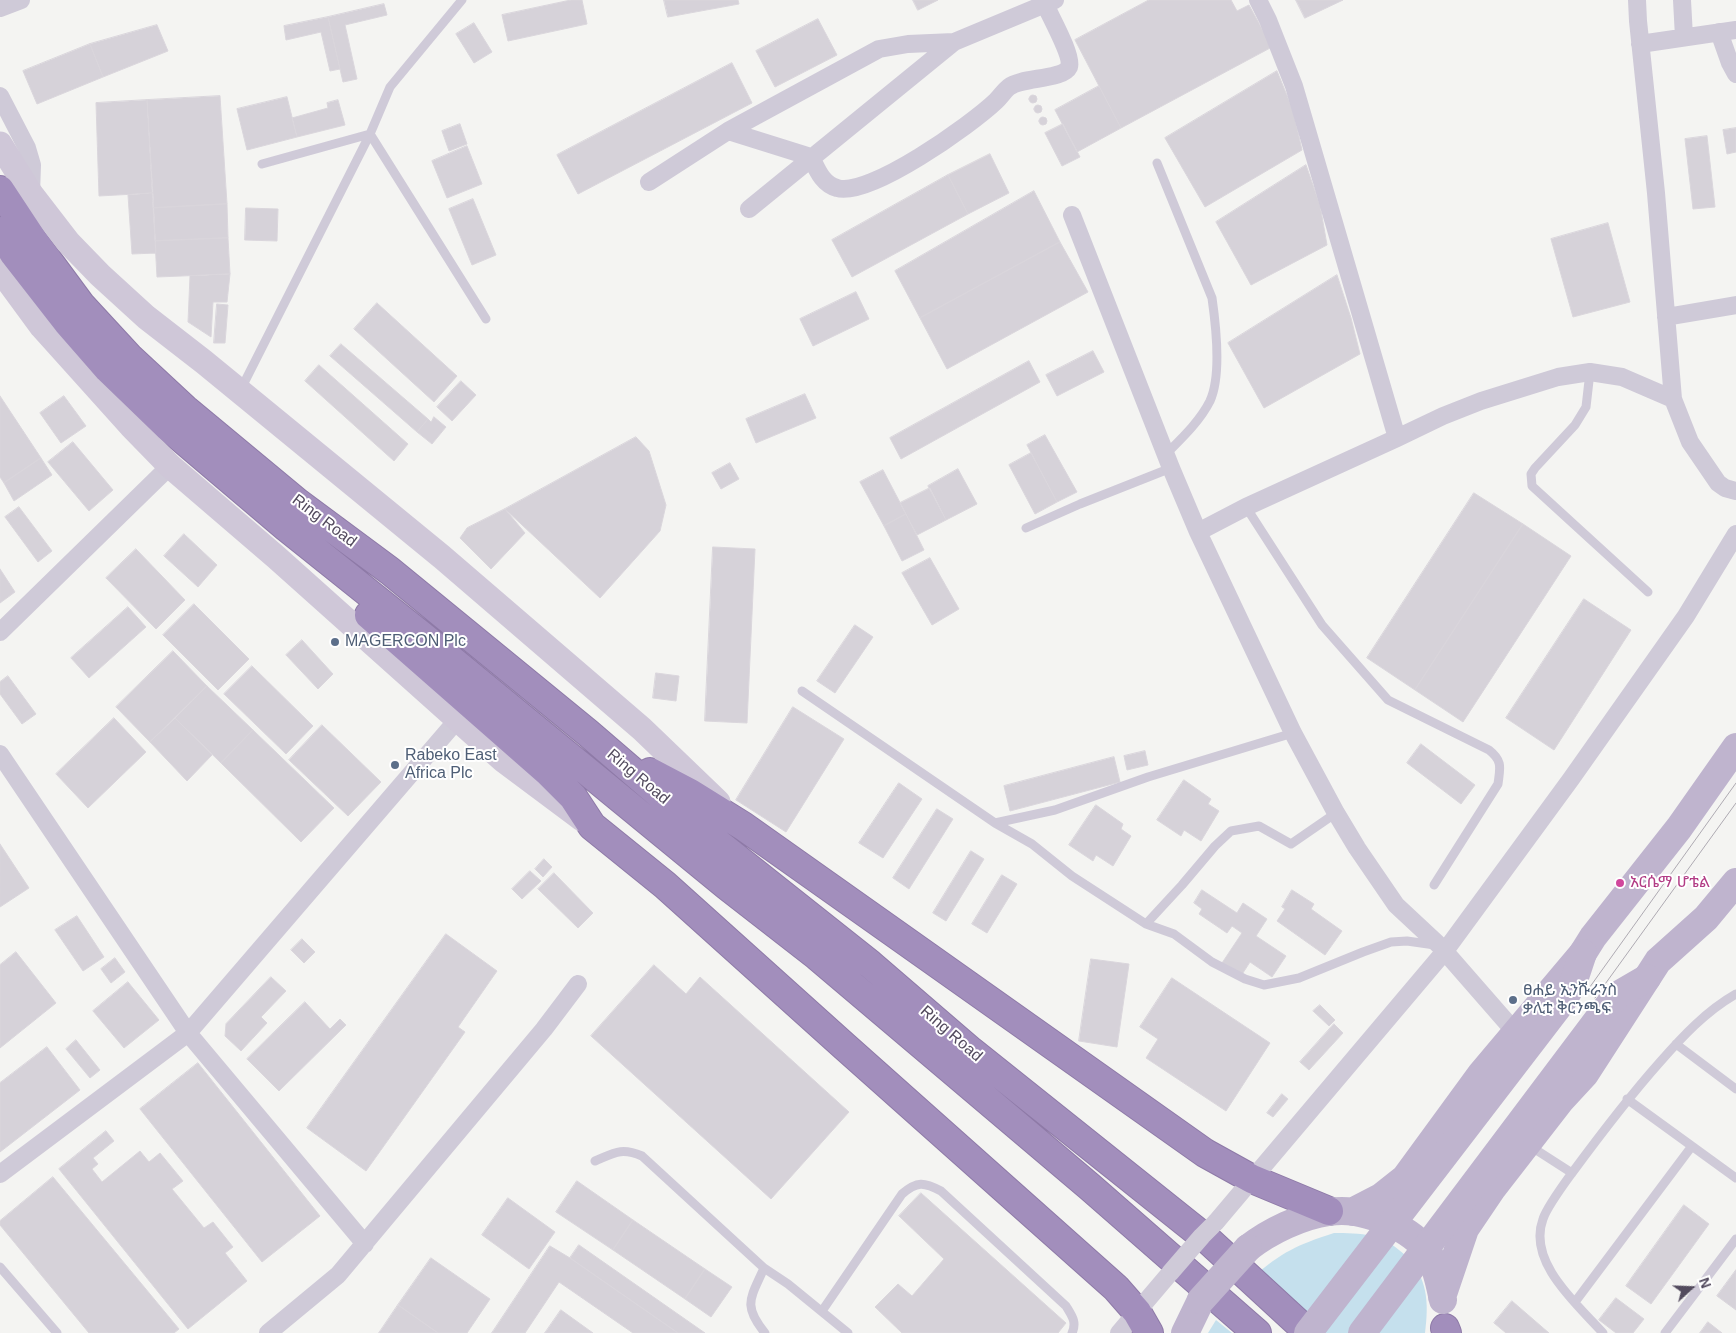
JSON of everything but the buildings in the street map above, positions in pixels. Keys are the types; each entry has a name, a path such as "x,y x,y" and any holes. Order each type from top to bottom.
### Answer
{"highway":[{"name":"Ring Road","path":"0,190 80,305 129,357 185,409 297,502 390,571 696,826 870,964 971,1051 1209,1242 1309,1333"},
{"name":"Ring Road","path":"0,232 14,254 67,322 108,369 167,426 286,527 720,880 817,956 1090,1187 1257,1333"},
{"path":"286,527 373,619 555,779 573,797 592,826 666,885 850,1052 1116,1288 1143,1323"},
{"path":"603,747 690,793 743,826 1205,1153 1252,1179 1341,1212"}],"main road":[{"path":"1185,1333 1201,1300 1248,1248 1261,1238 1295,1222 1341,1212 1381,1197 1405,1178 1481,1074 1583,954 1593,937 1679,828 1736,747"},
{"path":"1442,1297 1465,1229 1492,1189 1561,1100 1585,1074 1658,961 1706,918 1736,882"},
{"path":"1309,1333 1562,1002 1573,983 1583,954"},
{"path":"1362,1333 1611,1002 1616,996 1647,978"},
{"path":"1341,1212 1376,1216 1410,1233 1429,1255 1445,1306 1445,1331"}],"street":[{"path":"0,8 21,0"},
{"path":"1258,0 1268,20 1294,86 1396,438"},
{"path":"1637,0 1673,399 1690,442 1718,483 1725,488 1736,491"},
{"path":"1682,0 1684,37"},
{"path":"728,131 811,157 822,179 836,188 850,189 888,176 943,142 996,101 1008,87 1015,83 1066,71 1070,65 1068,55 1050,2 954,42 811,157 749,209"},
{"path":"1640,44 1728,31 1730,63 1736,74"},
{"path":"649,182 728,131 879,49 908,44 954,42"},
{"path":"0,96 28,148 32,165 31,194"},
{"path":"0,144 31,194 68,242 100,276 146,317 442,557 642,729 743,826"},
{"path":"1072,215 1198,532 1293,733 1336,813 1357,848 1396,905 1442,948 1516,1033"},
{"path":"0,270 42,327 131,426 170,466 276,557 504,760 592,826"},
{"path":"1666,317 1736,305"},
{"path":"1198,532 1246,507 1443,416 1482,401 1558,377 1590,372 1622,377 1673,399"},
{"path":"0,632 170,466"},
{"path":"1119,1333 1143,1323 1170,1273 1252,1179 1442,948 1571,779 1686,616 1736,534"},
{"path":"0,1174 188,1033 458,719"},
{"path":"0,754 188,1033 365,1244"},
{"path":"268,1333 338,1275 544,1029 578,984"}],"lane":[{"path":"239,391 370,134 390,87 462,0"},
{"path":"262,164 370,134"},
{"path":"370,134 486,319"},
{"path":"1026,528 1169,461 1210,401 1216,380 1216,321 1212,298 1157,163"},
{"path":"1590,372 1586,407 1575,425 1535,468 1531,474 1532,486 1648,592"},
{"path":"1246,507 1322,625 1388,700 1488,750 1497,757 1500,767 1498,784 1434,885"},
{"path":"802,691 995,824 1032,844 1072,876 1146,924 1174,934 1212,962 1244,979 1264,985 1299,978 1391,942 1407,941 1442,948"},
{"path":"995,824 1055,810 1148,777 1293,733"},
{"path":"1146,924 1215,846 1231,831 1260,826 1291,844 1336,813"},
{"path":"1603,1333 1556,1280 1544,1259 1539,1242 1542,1219 1572,1173 1627,1099 1676,1044 1703,1018 1736,994"},
{"path":"1676,1044 1736,1089"},
{"path":"1627,1099 1736,1178"},
{"path":"1527,1145 1572,1173"},
{"path":"1575,1302 1692,1146"},
{"path":"595,1161 617,1152 629,1151 642,1156 764,1268 788,1284 848,1333"},
{"path":"822,1311 902,1194 912,1185 928,1185 941,1191 1066,1306 1074,1319 1075,1325 1072,1333"},
{"path":"1666,1333 1736,1239"},
{"path":"0,1267 57,1333"},
{"path":"764,1268 751,1298 750,1309 764,1333"}],"shaded area":[{"path":"1334,1233 1377,1237 1390,1243 1413,1263 1425,1291 1427,1311 1425,1333 1325,1333 1253,1277 1290,1250"},
{"path":"1216,1320 1232,1333 1208,1333"}],"tram line":[{"path":"1587,991 1736,783"},
{"path":"1595,998 1736,803"}],"place":[{"name":"MAGERCON Plc","path":"335,642"},
{"name":"Rabeko East Africa Plc","path":"395,765"},
{"name":"አርሴማ ሆቴል","path":"1620,883"},
{"name":"ፀሐይ ኢንሹራንስ ቃሊቲ ቅርንጫፍ","path":"1513,1000"}]}
